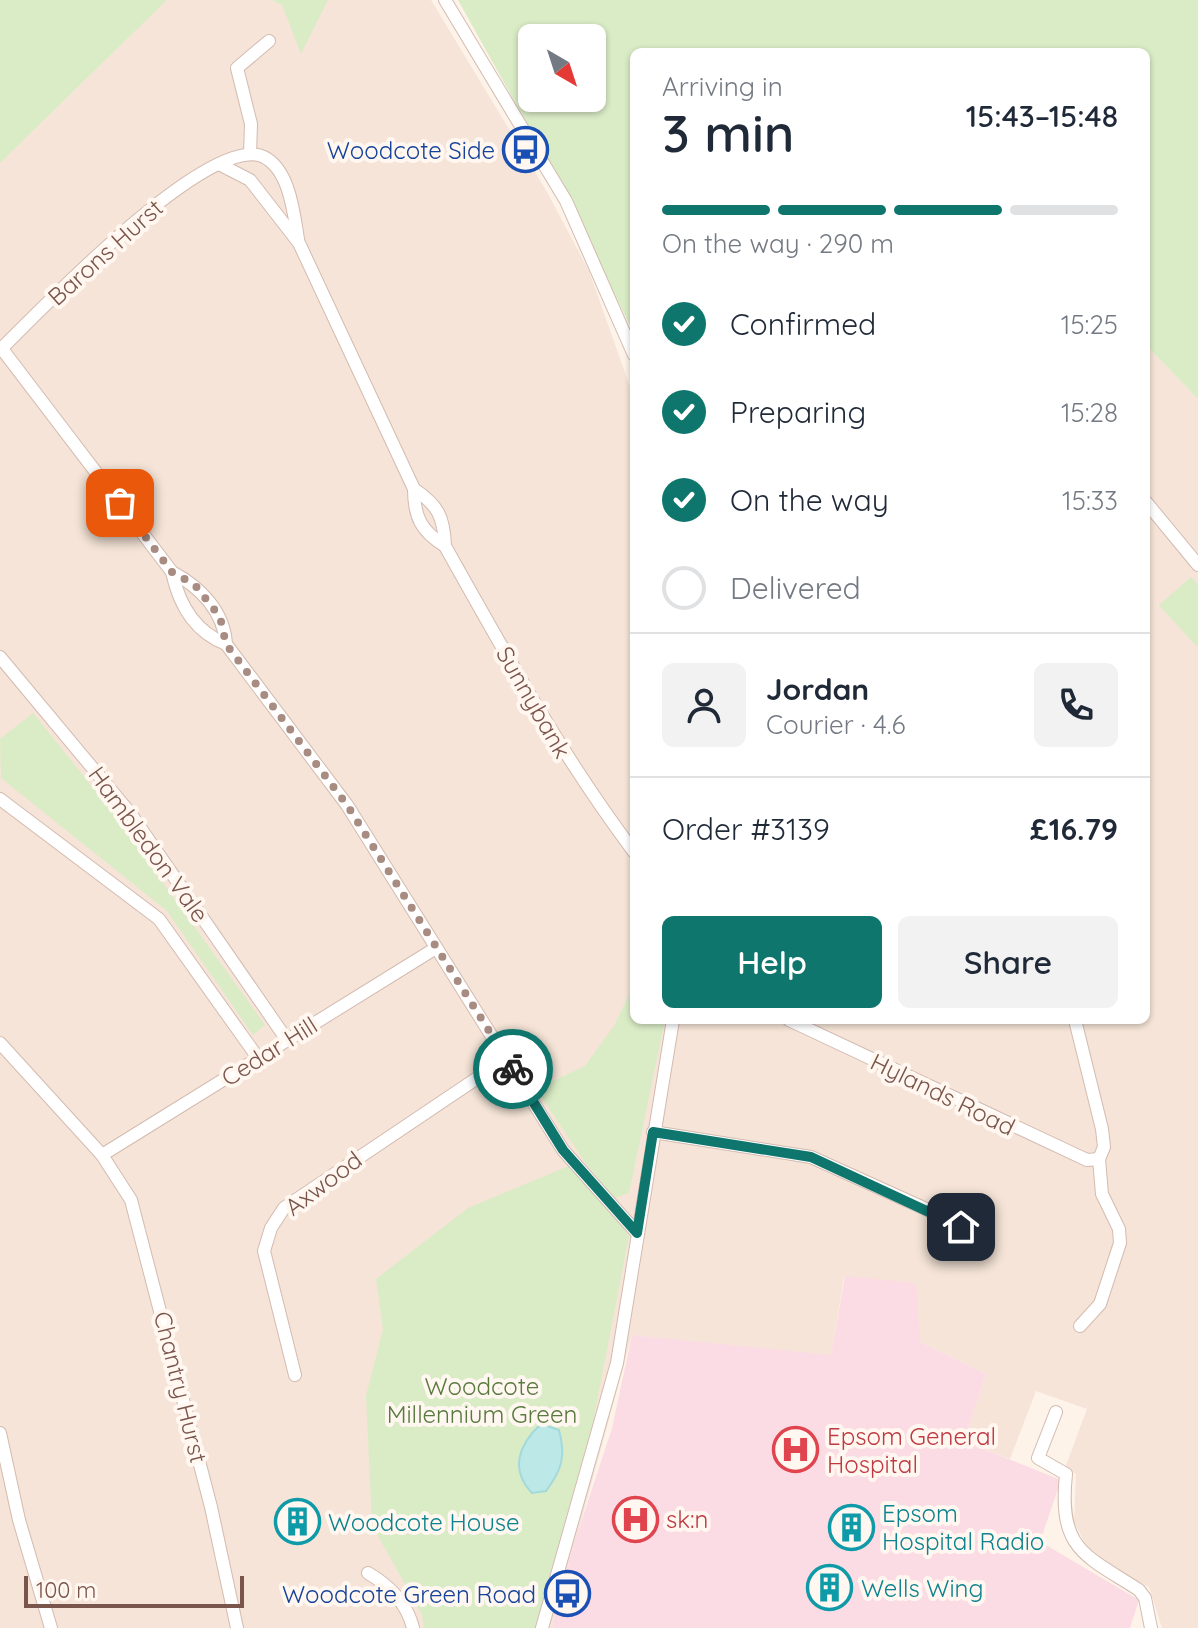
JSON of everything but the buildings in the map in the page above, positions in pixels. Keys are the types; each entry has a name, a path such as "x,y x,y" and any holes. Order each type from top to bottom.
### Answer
{"street":[{"path":"445,0 566,201 630,346"},
{"path":"219,164 250,154 251,124 237,68 269,41"},
{"name":"Sunnybank","path":"250,154 266,158 278,171 291,199 299,243"},
{"name":"Sunnybank","path":"219,164 250,180 299,243 414,489 414,510 425,533 445,546 547,729 630,846"},
{"name":"Barons Hurst","path":"1,349 137,220 206,168 219,164"},
{"path":"1,349 172,572 195,585 220,617 226,644 347,805 563,1150 637,1233"},
{"name":"Sunnybank","path":"414,489 435,503 445,521 445,546"},
{"path":"1150,507 1198,565"},
{"path":"172,572 178,598 202,632 226,644"},
{"name":"Hambledon Vale","path":"0,657 130,813 287,1040"},
{"path":"0,799 159,919 258,1058"},
{"name":"Cedar Hill","path":"102,1155 436,948"},
{"path":"542,1628 607,1404 672,1024"},
{"name":"Hylands Road","path":"797,1024 1021,1132 1087,1160 1099,1159"},
{"path":"1076,1024 1102,1129 1104,1147 1099,1159 1102,1194 1116,1222 1120,1243 1100,1304 1080,1326"},
{"name":"Chantry Hurst","path":"0,1043 124,1183 142,1230 237,1628"},
{"name":"Axwood","path":"295,1375 264,1251 277,1218 306,1190 507,1058"},
{"path":"653,1132 811,1157 948,1219 978,1245"},
{"path":"1056,1412 1038,1458 1066,1474 1064,1505 1068,1525 1085,1556 1102,1570 1139,1590 1145,1598 1151,1628"},
{"path":"0,1433 19,1520 51,1628"},
{"path":"368,1573 390,1588 405,1607 413,1628"}],"shaded area":[{"path":"167,0 431,0 547,192 589,271 630,387 630,1024 1150,1024 1150,349 1198,399 1198,1628 1162,1628 1149,1587 1105,1565 1086,1546 1074,1521 1076,1474 1065,1468 1087,1409 1036,1391 1010,1459 964,1441 986,1374 920,1342 844,1277 831,1356 632,1335 552,1628 0,1628 0,163"},
{"name":"Epsom General Hospital","path":"845,1276 916,1283 920,1342 986,1374 964,1441 1061,1480 1042,1536 1046,1545 1139,1600 1130,1628 552,1628 571,1553 612,1428 632,1335 831,1355"}],"green space":[{"path":"0,0 167,0 0,163"},
{"path":"272,0 328,0 301,54 282,5"},
{"path":"458,0 1198,0 1198,399 1150,349 1150,48 630,48 630,326 562,187 520,112 606,112 606,24 518,24 518,108"},
{"path":"1191,577 1198,585 1198,648 1159,605"},
{"path":"33,713 110,809 265,1025 253,1035 167,911 1,778 0,739"},
{"path":"630,993 630,1024 664,1024 629,1193 615,1198 587,1165 536,1089 585,1066 614,1026"},
{"name":"Woodcote Millennium Green","path":"576,1163 629,1236 593,1422 535,1628 424,1628 422,1615 372,1525 366,1396 383,1329 376,1279 468,1208"}],"water":[{"path":"541,1424 559,1430 562,1455 556,1476 546,1491 532,1493 521,1475 520,1458 527,1440"}],"way so far":[{"path":"120,503 172,572 195,585 220,617 226,644 347,805 513,1069"}],"place":[{"name":"Woodcote Side","path":"526,150"},
{"name":"Epsom General Hospital","path":"796,1450"},
{"name":"sk:n","path":"635,1519"},
{"name":"Woodcote House","path":"297,1522"},
{"name":"Epsom Hospital Radio","path":"851,1527"},
{"name":"Wells Wing","path":"830,1588"},
{"name":"Woodcote Green Road","path":"567,1594"}],"route":[{"path":"513,1069 563,1150 637,1233 653,1132 811,1157 961,1227"}]}
